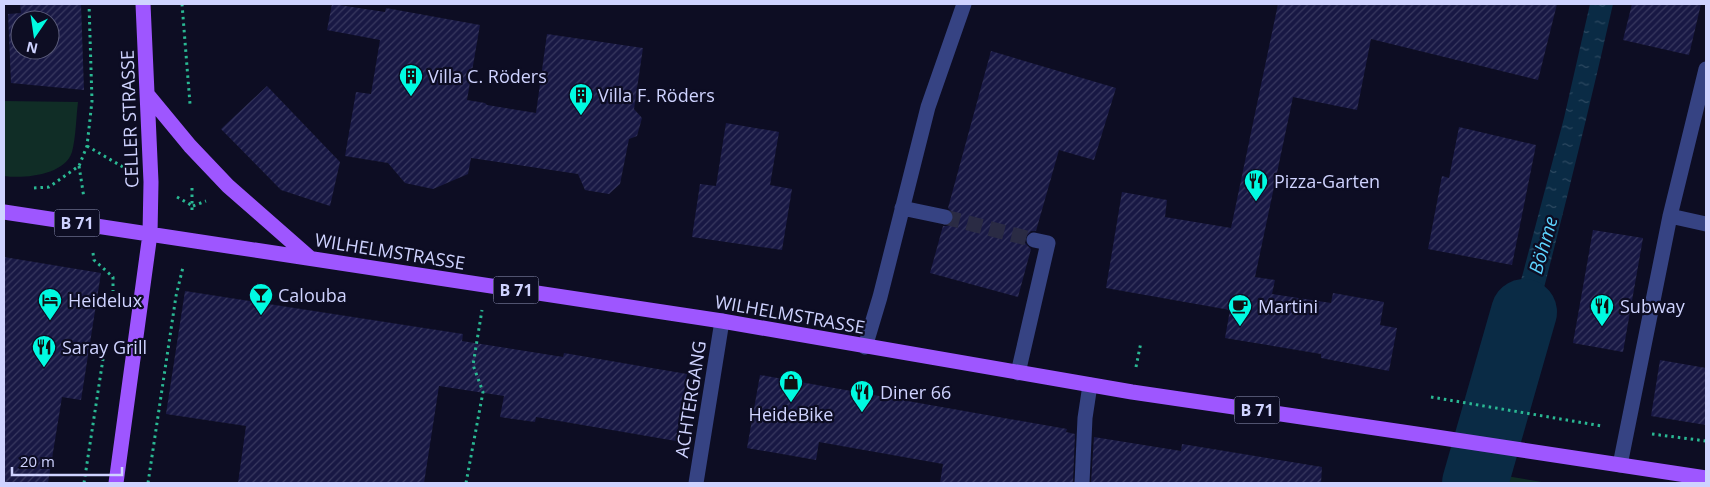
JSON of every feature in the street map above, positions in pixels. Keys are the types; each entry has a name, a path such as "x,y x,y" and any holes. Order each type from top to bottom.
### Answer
{"main road":[{"name":"CELLER STRASSE","path":"116,483 150,234 151,182 143,4"},
{"path":"147,94 190,146 228,186 310,258"},
{"name":"B 71","path":"4,212 150,234"},
{"name":"WILHELMSTRASSE","path":"150,234 722,321 1090,385 1620,465"},
{"name":"B 71","path":"1620,465 1706,478"}],"street":[{"path":"865,346 880,298 928,107 964,4"},
{"path":"1620,465 1670,216 1706,68"},
{"path":"902,208 945,218"},
{"path":"1670,216 1706,224"},
{"path":"1018,373 1048,243 1034,240"},
{"name":"ACHTERGANG","path":"696,483 722,321"},
{"path":"1082,483 1085,418 1090,385"}],"path":[{"path":"30,188 49,187 79,166 87,146 92,101 89,4"},
{"path":"182,4 190,89"},
{"path":"94,260 113,277 113,298"},
{"path":"148,483 176,296 182,277"},
{"path":"466,483 483,392 473,365 486,285"},
{"path":"84,483 104,356"},
{"path":"1431,397 1575,421"},
{"path":"1627,430 1706,441"}],"green space":[{"path":"4,101 78,102 72,152 68,160 61,166 43,174 22,177 4,176"},
{"path":"1452,467 1548,483 1448,483"}],"water":[{"path":"1590,4 1613,4 1578,154 1540,303 1514,403 1488,398 1564,118"}],"building":[{"path":"20,4 81,4 84,90 11,83 10,60 60,60 60,10 21,10"},
{"path":"332,4 385,12 386,8 480,25 467,100 536,113 547,34 643,48 634,109 642,118 637,136 629,139 620,184 609,194 585,190 578,174 471,158 468,174 433,189 405,183 388,163 345,156 356,92 371,94 380,40 327,30"},
{"path":"1278,4 1557,4 1538,80 1371,39 1357,110 1293,97 1255,277 1275,280 1272,294 1331,303 1333,293 1384,302 1380,325 1397,328 1389,371 1321,358 1321,354 1225,338 1230,310 1106,288 1122,192 1167,200 1165,217 1231,228"},
{"path":"1632,4 1701,4 1689,55 1623,40"},
{"path":"8,14 10,14 10,60"},
{"path":"991,51 1116,88 1094,160 1059,150 1036,231 1031,231 1025,238 1025,243 1031,249 1018,297 930,273 943,226 948,226 954,219 954,214 948,208"},
{"path":"267,86 340,162 330,206 281,190 221,129"},
{"path":"726,123 779,132 770,185 792,189 782,250 692,237 700,184 716,186"},
{"path":"1459,127 1536,145 1512,265 1428,249 1442,176 1449,178"},
{"path":"1593,230 1643,238 1623,352 1573,343"},
{"path":"4,257 101,273 81,400 62,397 48,483 4,483"},
{"path":"185,291 463,334 462,341 563,357 564,353 687,374 676,441 536,417 535,422 500,417 504,396 439,386 424,483 238,483 246,426 166,414"},
{"path":"1660,360 1706,368 1706,425 1651,416"},
{"path":"760,375 1067,429 1066,432 1075,434 1073,483 940,483 943,464 819,442 816,460 747,448"},
{"path":"1094,437 1181,451 1182,444 1322,467 1321,483 1091,483"}],"waterway":[{"name":"Böhme","path":"1475,483 1524,312"}],"tunnel":[{"path":"945,217 1034,240"}],"place":[{"name":"Villa C. Röders","path":"411,97"},
{"name":"Villa F. Röders","path":"581,116"},
{"name":"Pizza-Garten","path":"1256,202"},
{"name":"Calouba","path":"261,316"},
{"name":"Heidelux","path":"50,321"},
{"name":"Martini","path":"1240,327"},
{"name":"Subway","path":"1602,327"},
{"name":"Saray Grill","path":"44,368"},
{"name":"HeideBike","path":"791,403"},
{"name":"Diner 66","path":"862,413"}]}
